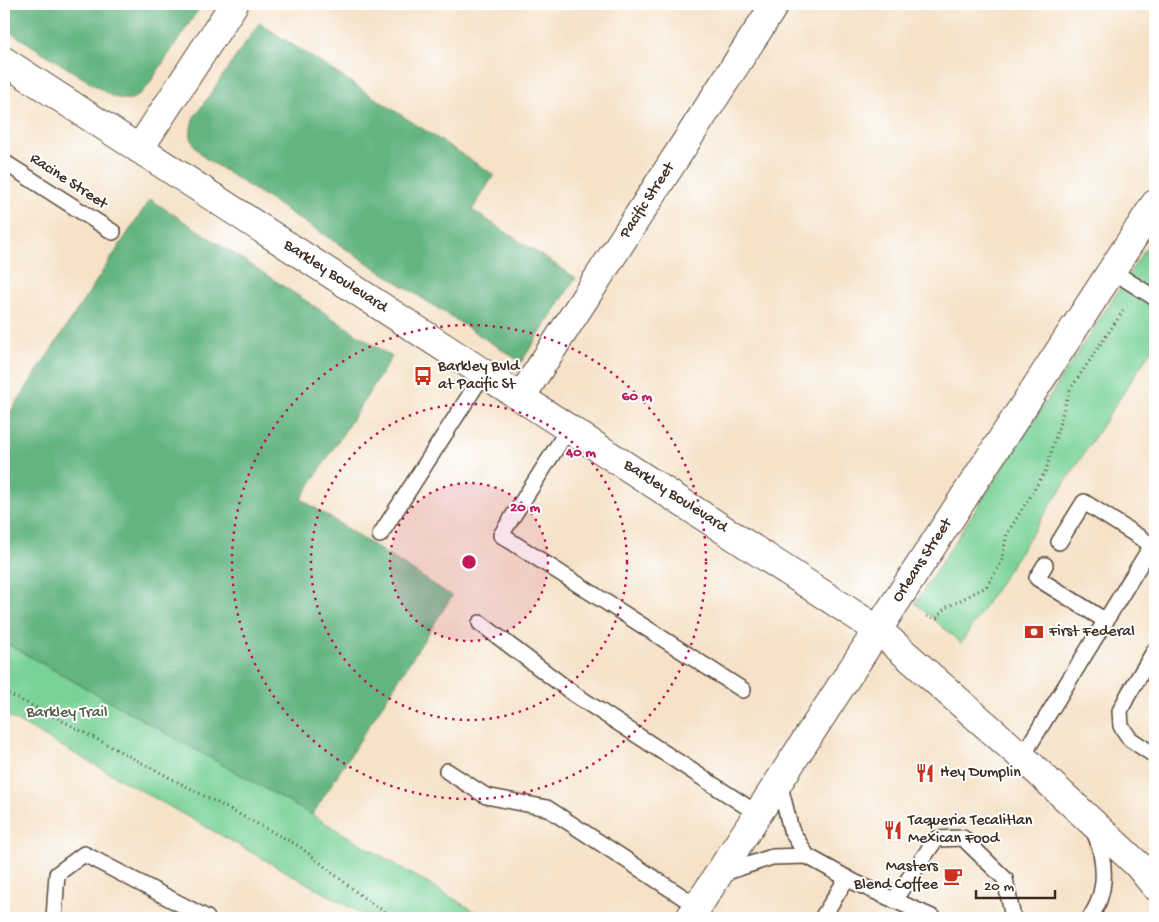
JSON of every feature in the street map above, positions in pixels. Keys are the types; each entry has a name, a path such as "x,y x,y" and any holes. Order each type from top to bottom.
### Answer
{"main road":[{"path":"139,149 234,4"},
{"name":"Pacific Street","path":"521,397 775,4"},
{"name":"Barkley Boulevard","path":"4,61 878,630 1022,757 1138,865 1155,886"},
{"name":"Orleans Street","path":"694,912 1155,204"}],"lane":[{"name":"Racine Street","path":"4,162 112,232"},
{"path":"1112,270 1155,298"},
{"path":"380,535 484,373"},
{"path":"569,428 501,534 743,690"},
{"path":"1022,757 1154,546 1084,502 1059,542"},
{"path":"1045,565 1037,578 1106,621"},
{"path":"480,623 574,694 758,814"},
{"path":"1151,753 1130,739 1121,726 1120,712 1155,650"},
{"path":"447,771 486,796 546,808 694,912"},
{"path":"779,782 791,830 807,856 847,878 934,918"},
{"path":"1090,821 1101,847 1104,877 1099,900 1090,918"},
{"path":"894,900 936,839 963,838 1006,879 1013,918"},
{"path":"54,918 57,874 84,854 207,918"},
{"path":"719,875 772,857 807,856"},
{"path":"822,918 847,878"}],"path":[{"path":"927,616 937,618 945,608 986,587 1001,563 1007,534 1046,470 1069,391 1123,311"},
{"path":"4,692 56,717 299,846 369,902 396,918"}],"green space":[{"path":"4,4 202,4 147,87 132,99 124,99 113,97 4,28"},
{"path":"259,23 494,175 472,210 576,278 521,362 205,158 197,148 191,136 193,119"},
{"path":"150,199 392,357 301,499 452,596 312,815 4,642 4,422"},
{"path":"1155,234 1155,344 961,643 915,603"},
{"name":"Barkley Trail","path":"4,642 312,815 486,918 369,918 4,714"}],"place":[{"name":"Barkley Bvld at Pacific St","path":"423,376"},
{"name":"First Federal","path":"1034,632"},
{"name":"Hey Dumplin","path":"925,773"},
{"name":"Taqueria Tecalitlan Mexican Food","path":"893,830"},
{"name":"Masters Blend Coffee","path":"953,876"}]}
